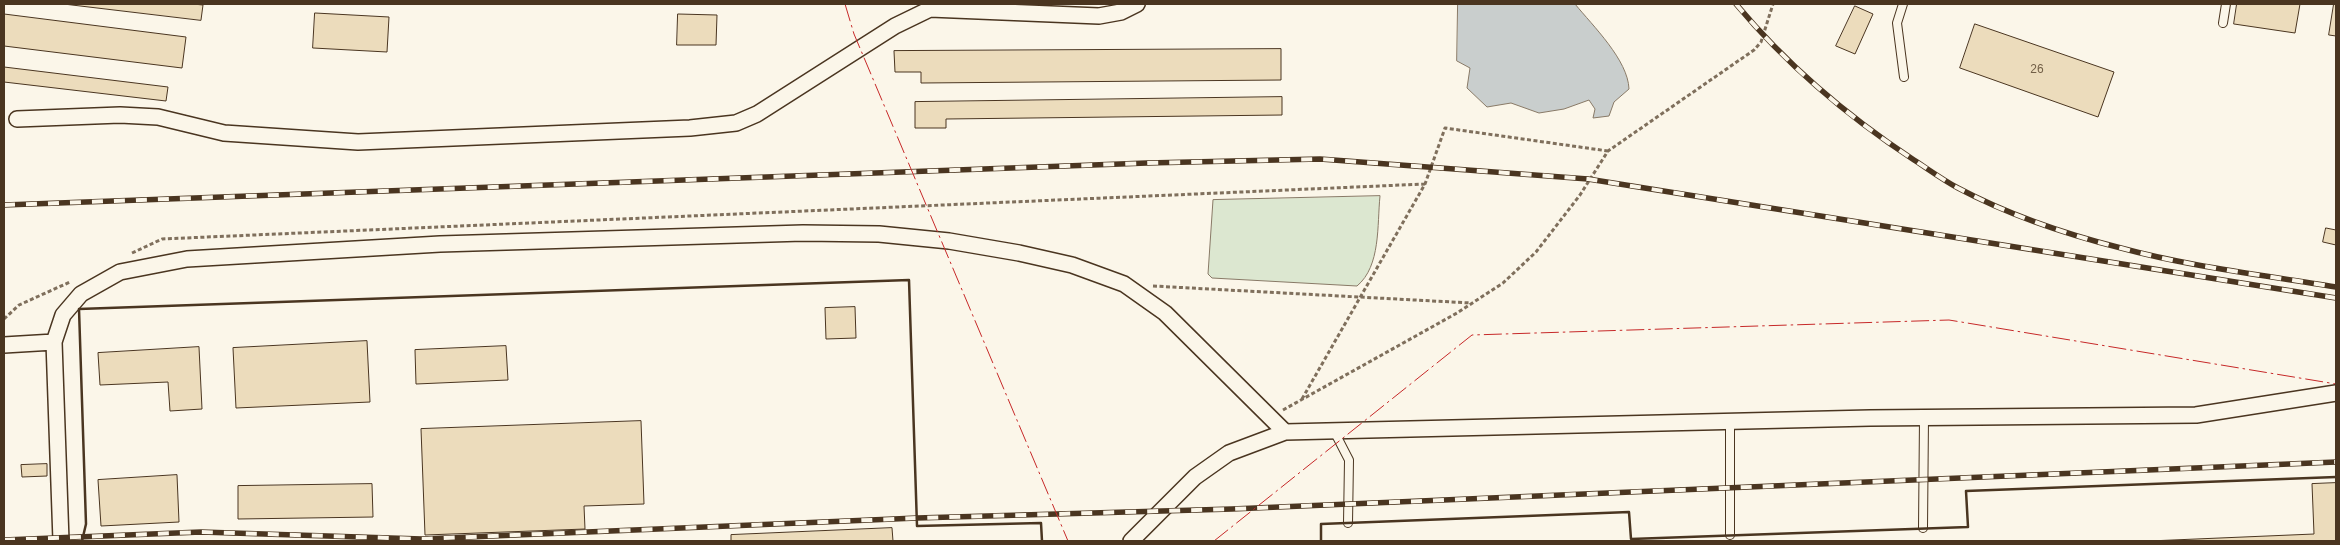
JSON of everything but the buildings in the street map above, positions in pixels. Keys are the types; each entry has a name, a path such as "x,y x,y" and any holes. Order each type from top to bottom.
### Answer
{"street":[{"path":"17,119 120,115 158,117 224,133 358,142 690,128 736,123 757,114 895,26 930,10 1099,16 1121,12 1137,4"},
{"path":"61,541 54,342 63,315 81,294 120,272 187,259 440,244 803,233 879,234 949,241 1072,264 1124,284 1165,313 1285,432"},
{"path":"4,345 54,342"},
{"path":"1131,541 1195,477 1229,453 1285,432 1924,418 2196,415 2336,393"}],"lane":[{"path":"1904,4 1897,23 1904,77"},
{"path":"2223,23 2226,4"},
{"path":"1923,528 1924,418"},
{"path":"1730,422 1730,535"},
{"path":"1334,431 1349,460 1348,523"}],"path":[{"path":"1270,417 1472,303 1503,283 1536,252 1580,194 1608,151 1754,50 1761,42 1773,4"},
{"path":"1301,400 1425,184 1445,128 1608,151"},
{"path":"1124,284 1472,303"}],"green space":[{"path":"1380,196 1378,232 1374,256 1365,278 1357,286 1212,278 1208,274 1213,200"}],"shaded area":[{"path":"1458,4 1575,4 1616,55 1623,67 1629,89 1614,102 1609,116 1593,118 1595,109 1589,100 1564,109 1539,113 1511,103 1487,107 1467,88 1470,68 1457,61"}],"railway":[{"path":"1736,4 1797,69 1865,126 1952,185 1977,198 2058,230 2147,255 2201,266 2336,287"},
{"path":"4,205 1147,163 1320,159 1588,179 2336,298"},
{"path":"4,540 201,532 422,539 917,518 1232,509 2336,462"}],"wall":[{"path":"82,541 86,524 79,309 909,280 917,526 1041,523 1042,541"},
{"path":"1321,541 1321,524 1629,512 1631,539 1968,527 1966,491 2336,477"}],"power":[{"path":"845,4 854,34 1068,541"},
{"path":"1214,541 1472,335 1949,320 2336,384"}]}
